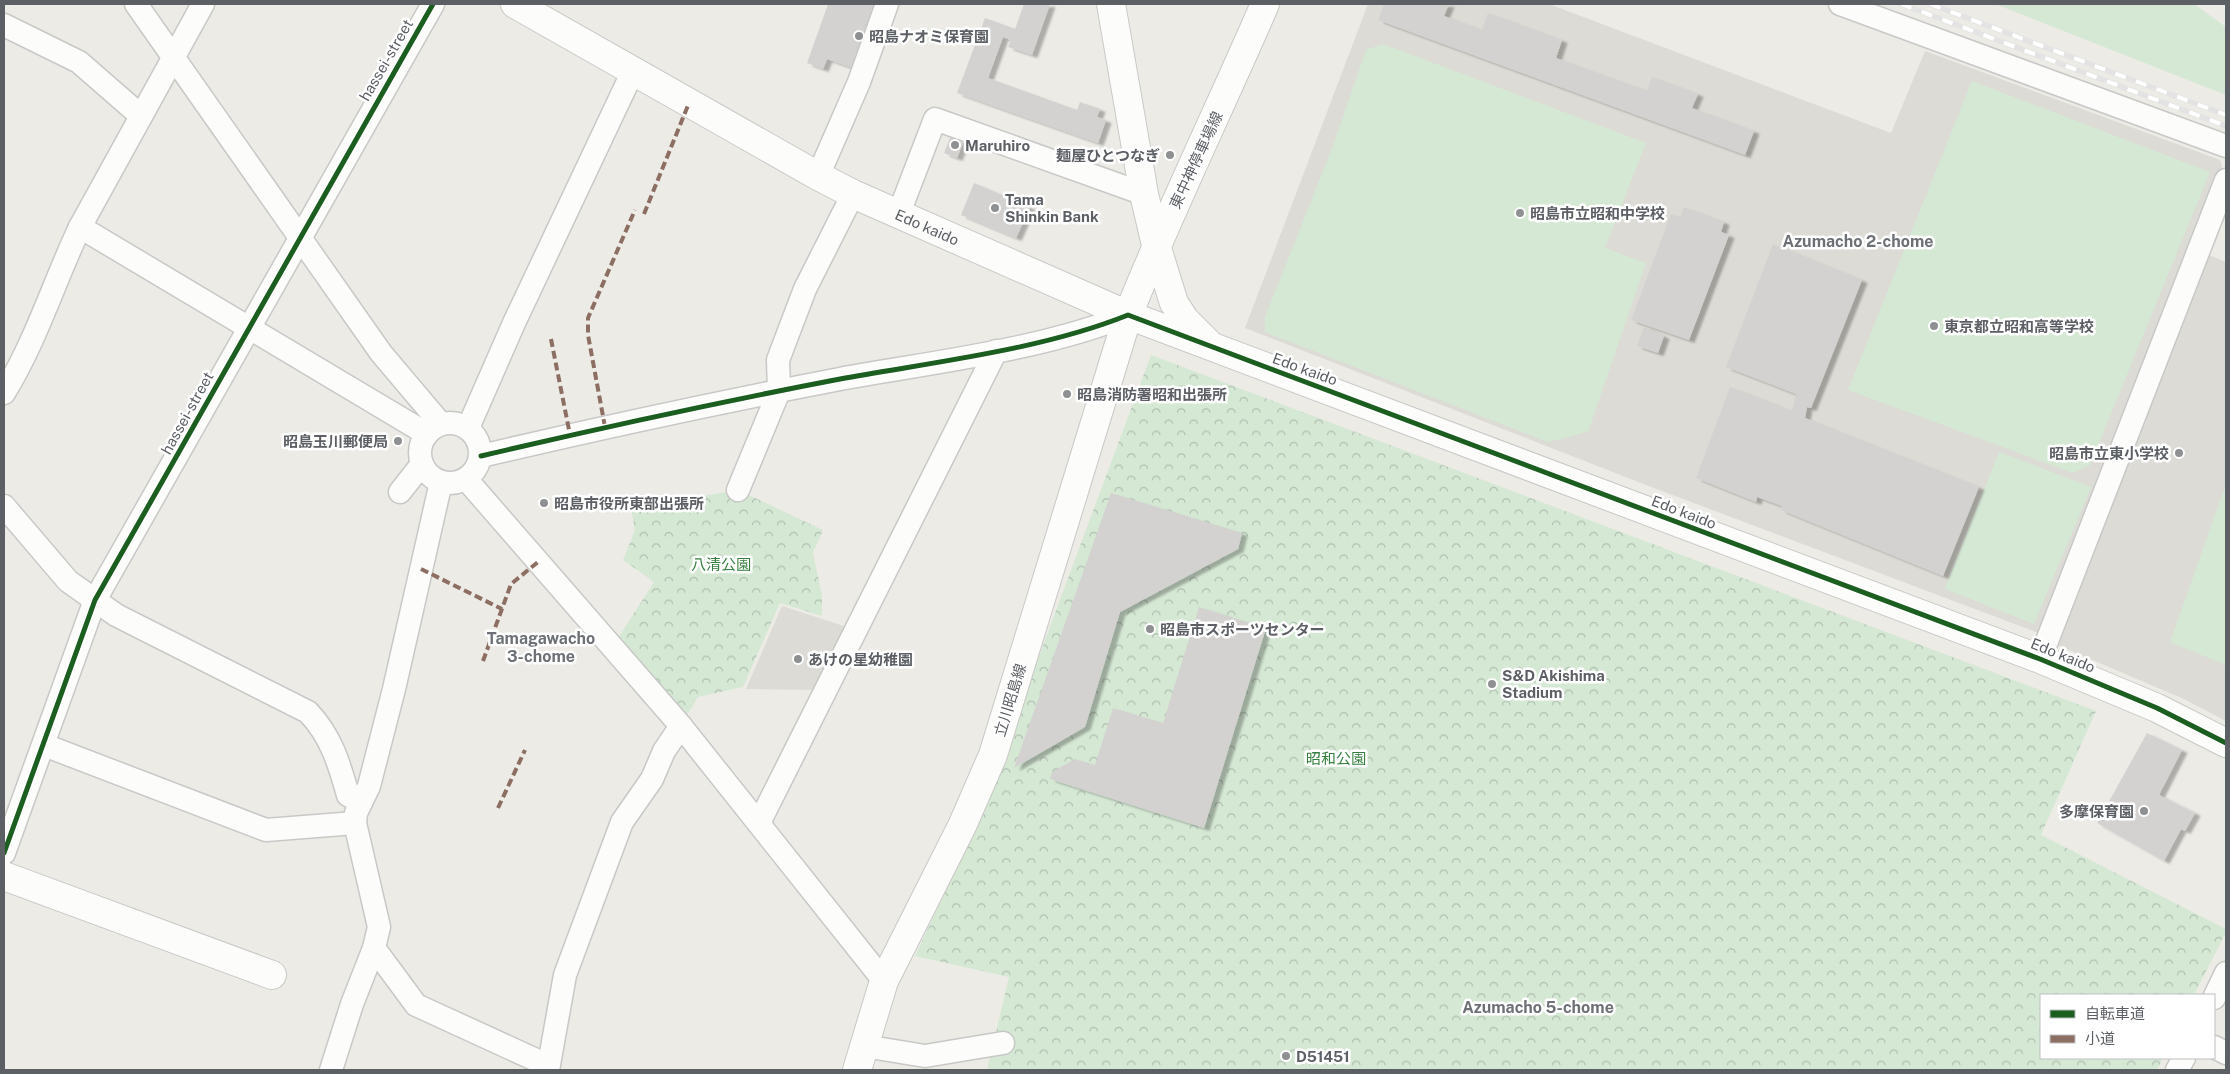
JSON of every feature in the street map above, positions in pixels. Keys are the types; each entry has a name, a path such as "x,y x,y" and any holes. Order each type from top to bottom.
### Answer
{"street":[{"path":"136,4 433,429"},
{"path":"4,393 19,369 34,338 65,259 80,227 202,4"},
{"name":"hassei-street","path":"4,853 95,600 433,4"},
{"name":"Edo kaido","path":"515,4 853,194 1128,316 2040,659 2158,708 2226,743"},
{"path":"818,176 860,82 887,4"},
{"path":"1111,4 1144,194 1156,245 1174,302 1185,320 1199,336 1215,349"},
{"name":"東中神停車場線","path":"1128,316 1156,245 1198,158 1265,4"},
{"path":"1840,4 2226,146"},
{"path":"4,25 79,62 141,116"},
{"path":"468,428 526,298 633,71"},
{"path":"899,213 935,119 1144,194"},
{"path":"2040,659 2226,180"},
{"path":"738,490 780,391 778,360 806,289 853,194"},
{"path":"80,227 250,327 433,429"},
{"path":"481,456 780,391 996,351 1092,330 1128,316"},
{"name":"立川昭島線","path":"861,1058 884,981 962,826 993,755 1128,316"},
{"path":"759,823 996,351"},
{"path":"450,422 468,428 478,440 481,456 474,472 466,479 450,483 441,482 426,472 422,464 420,448 433,429 450,422"},
{"path":"400,492 422,464"},
{"path":"466,479 681,726 884,981"},
{"path":"358,813 369,786 394,689 441,482"},
{"path":"4,506 68,581 124,619 308,712 329,738 337,757 348,795 358,813 379,926 374,948 352,1004 331,1070"},
{"path":"374,948 416,1005 548,1068 565,975 622,822 652,779 664,751 681,726"},
{"path":"44,745 266,830 318,824 358,813"},
{"path":"4,876 272,975"},
{"path":"2215,996 2226,973"},
{"path":"861,1058 925,1056 1003,1043"},
{"path":"2177,1070 2183,1059"}],"shaded area":[{"path":"1368,4 1549,4 1891,133 1925,51 2220,160 2222,166 2041,634 1646,485 1245,328"},
{"name":"昭島市立東小学校","path":"2209,255 2226,262 2226,721 2184,699 2055,644"},
{"name":"あけの星幼稚園","path":"782,606 853,629 821,690 746,689"}],"green space":[{"path":"1995,4 2194,4 2226,27 2226,95"},
{"path":"1383,44 1646,143 1605,248 1646,263 1588,432 1548,442 1265,332 1265,317 1333,146 1366,50"},
{"path":"1972,81 2210,172 2090,465 2073,473 1848,390"},
{"name":"昭和公園","path":"1151,355 2096,711 2041,835 2226,929 2226,932 2195,994 2040,994 2040,1059 2162,1059 2157,1070 987,1070 1009,977 915,956 974,831"},
{"path":"1999,452 2091,487 2034,624 1945,589"},
{"path":"2226,484 2226,665 2170,642"},
{"name":"八清公園","path":"738,490 823,530 813,553 822,595 822,616 780,603 743,687 698,697 684,720 616,641 654,582 623,560 635,530 631,508"}],"building":[{"path":"828,4 879,4 856,69 827,59 823,69 807,63"},
{"path":"1024,4 1050,4 1032,55 1008,47 1011,40 1003,37 988,78 1077,110 1080,102 1100,109 1097,117 1106,120 1098,143 957,93 985,18 1015,29"},
{"path":"1384,4 1449,4 1444,16 1482,30 1488,13 1562,40 1556,58 1647,91 1652,77 1698,94 1692,108 1754,131 1745,155 1378,20"},
{"path":"953,130 966,135 957,158 944,153"},
{"path":"974,183 1030,207 1016,238 961,215"},
{"path":"1684,207 1724,222 1721,232 1729,235 1689,340 1631,320 1671,214 1680,217"},
{"path":"1773,244 1862,280 1811,408 1807,407 1805,418 1979,487 1943,576 1781,510 1782,506 1757,497 1756,502 1696,478 1730,387 1792,411 1796,394 1726,367"},
{"path":"1644,327 1664,336 1658,353 1637,346"},
{"path":"1111,493 1242,533 1238,549 1120,612 1085,727 1014,768"},
{"path":"1199,607 1266,628 1204,828 1050,779 1052,772 1075,759 1095,765 1113,708 1163,723"},
{"path":"2147,733 2182,750 2159,795 2195,813 2185,831 2181,829 2164,861 2097,823"}],"railway":[{"path":"1901,4 2226,126"},
{"path":"1930,4 2226,115"}],"marked path":[{"path":"644,214 689,103"},
{"path":"605,427 588,335 588,318 635,210"},
{"path":"551,339 570,435"},
{"path":"483,661 511,584 538,562"},
{"path":"421,569 502,609"},
{"path":"498,808 525,750"}],"cycle path":[{"path":"4,853 95,600 433,4"},
{"path":"481,456 615,425 750,397 1023,346 1094,327 1128,315 2040,659 2157,708 2226,743"}],"place":[{"name":"昭島ナオミ保育園","path":"859,36"},
{"name":"Maruhiro","path":"955,145"},
{"name":"麺屋ひとつなぎ","path":"1170,155"},
{"name":"Tama Shinkin Bank","path":"995,208"},
{"name":"昭島市立昭和中学校","path":"1520,213"},
{"name":"東京都立昭和高等学校","path":"1934,326"},
{"name":"昭島消防署昭和出張所","path":"1067,394"},
{"name":"昭島玉川郵便局","path":"398,441"},
{"name":"昭島市立東小学校","path":"2179,453"},
{"name":"昭島市役所東部出張所","path":"544,503"},
{"name":"昭島市スポーツセンター","path":"1150,629"},
{"name":"あけの星幼稚園","path":"798,659"},
{"name":"S&D Akishima Stadium","path":"1492,684"},
{"name":"多摩保育園","path":"2144,811"},
{"name":"D51451","path":"1286,1056"}],"district":[{"name":"Azumacho 2-chome","path":"1858,241"},
{"name":"Tamagawacho 3-chome","path":"541,647"},
{"name":"Azumacho 5-chome","path":"1538,1007"}]}
